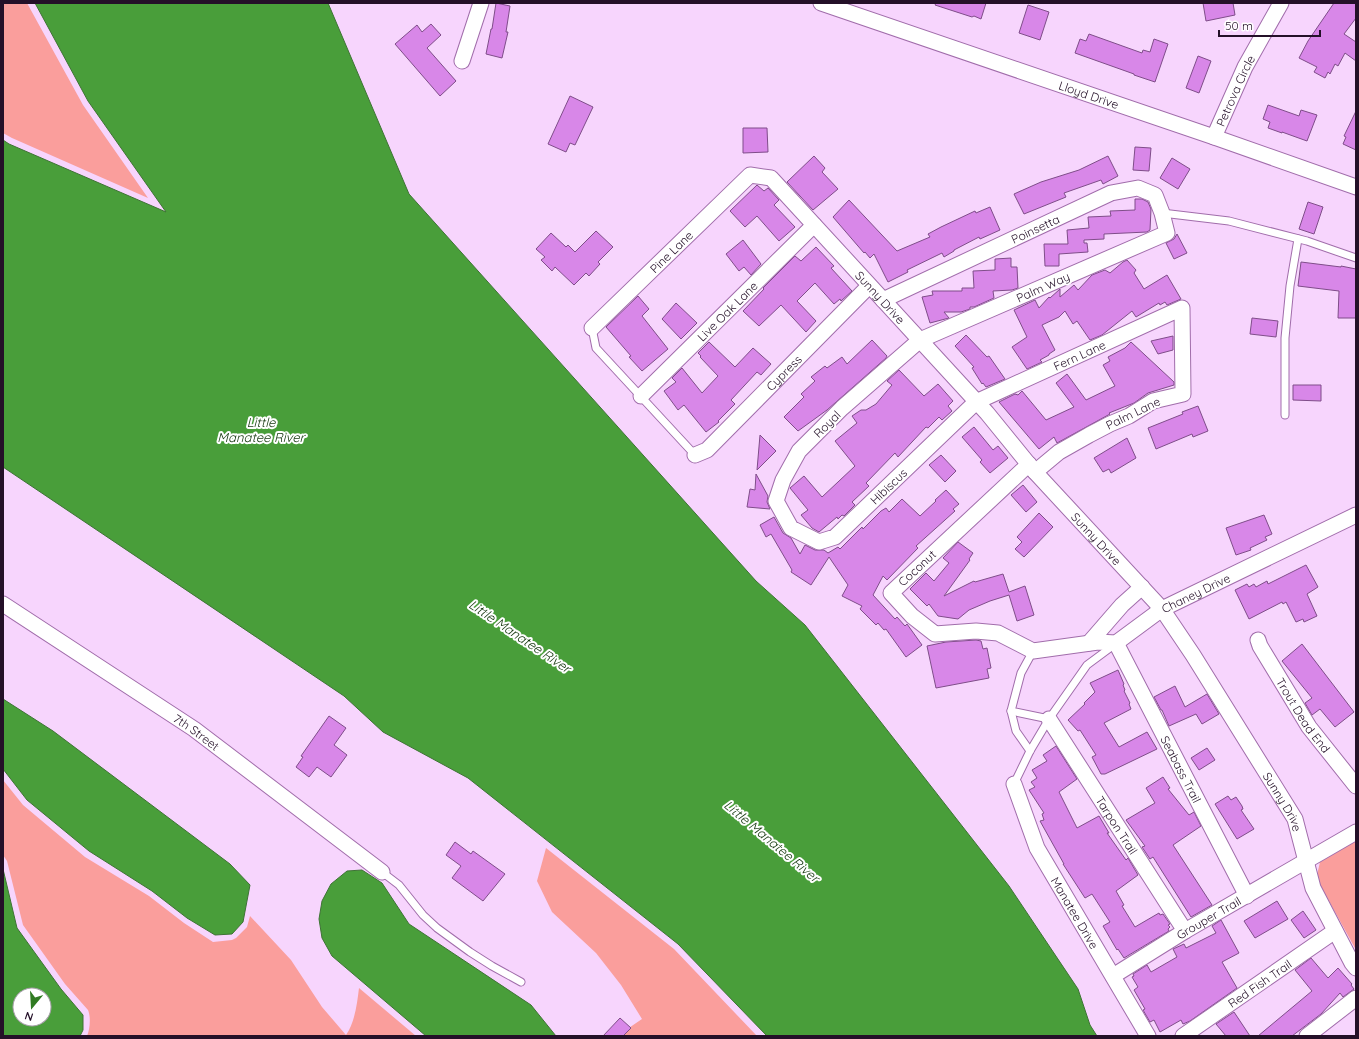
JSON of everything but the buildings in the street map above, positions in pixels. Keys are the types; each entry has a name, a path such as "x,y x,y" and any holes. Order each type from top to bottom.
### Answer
{"street":[{"path":"462,60 480,3"},
{"name":"Lloyd Drive","path":"821,3 1356,187"},
{"name":"Petrova Circle","path":"1214,137 1245,67 1281,3"},
{"name":"Sunny Drive","path":"750,175 771,178 976,402 1032,468 1162,609 1296,819 1313,888 1356,968"},
{"name":"Pine Lane","path":"592,328 750,175"},
{"name":"Poinsetta","path":"883,300 1110,193 1138,188 1155,195 1162,213 1167,233"},
{"name":"Live Oak Lane","path":"640,396 814,225"},
{"name":"Palm Way","path":"920,340 1167,233"},
{"name":"Cypress","path":"695,455 707,450 869,286"},
{"name":"Fern Lane","path":"976,402 1182,308"},
{"name":"Palm Lane","path":"1032,468 1089,435 1129,416 1153,401 1183,394 1182,308"},
{"name":"Royal","path":"791,528 776,501 783,480 799,451 842,408 920,340"},
{"name":"Hibiscus","path":"791,528 818,542 835,537 976,402"},
{"name":"Coconut","path":"1032,468 890,593 912,616 935,634 976,631 998,633 1033,651"},
{"name":"Chaney Drive","path":"1116,643 1162,609 1356,515"},
{"path":"1089,643 1122,605 1142,587"},
{"name":"7th Street","path":"3,604 194,729 382,872"},
{"name":"Trout Dead End","path":"1258,640 1260,646 1309,727 1356,786"},
{"path":"1033,651 1098,642 1116,643"},
{"name":"Seabass Trail","path":"1116,643 1247,896"},
{"name":"Tarpon Trail","path":"1048,719 1185,931"},
{"name":"Manatee Drive","path":"1014,784 1037,848 1148,1036"},
{"path":"1306,862 1356,832"},
{"name":"Grouper Trail","path":"1113,976 1185,931 1306,862"},
{"name":"Red Fish Trail","path":"1184,1036 1335,931"},
{"path":"1307,1036 1356,998"}],"lane":[{"path":"1162,213 1229,221 1298,239 1356,258"},
{"path":"1285,415 1285,338 1290,286 1298,239"},
{"path":"592,328 596,348 695,455"},
{"path":"1014,784 1048,719 1087,666 1116,643"},
{"path":"1030,751 1016,731 1011,711 1022,673 1033,651"},
{"path":"1011,711 1048,719"},
{"path":"382,872 399,885 423,915 437,928 481,959 521,982"}],"shaded area":[{"path":"3,3 27,3 83,105 148,198 3,133"},
{"path":"3,780 23,805 85,857 149,896 184,923 213,942 232,940 236,938 247,927 250,916 291,960 322,1007 346,1035 354,1019 359,988 416,1036 87,1036 90,1023 88,1010 65,984 23,925 7,861 3,855"},
{"path":"1356,841 1356,950 1319,883 1317,875 1320,862"},
{"path":"546,848 674,949 757,1036 617,1036 642,1019 621,985 596,953 552,912 537,881"}],"water":[{"name":"Little Manatee River","path":"35,3 328,3 409,194 756,581 805,625 1009,886 1078,989 1090,1025 1097,1036 767,1036 678,944 468,778 383,732 344,696 3,467 3,140 9,144 166,212 88,101"},
{"path":"3,699 53,731 230,864 250,885 243,922 232,934 215,935 187,918 152,891 89,851 27,800 3,769"},
{"path":"3,869 17,928 61,989 83,1015 83,1030 80,1036 3,1036"},
{"path":"362,870 382,883 409,924 531,1005 556,1036 426,1036 332,956 322,938 319,919 322,901 331,884 347,871"}]}
